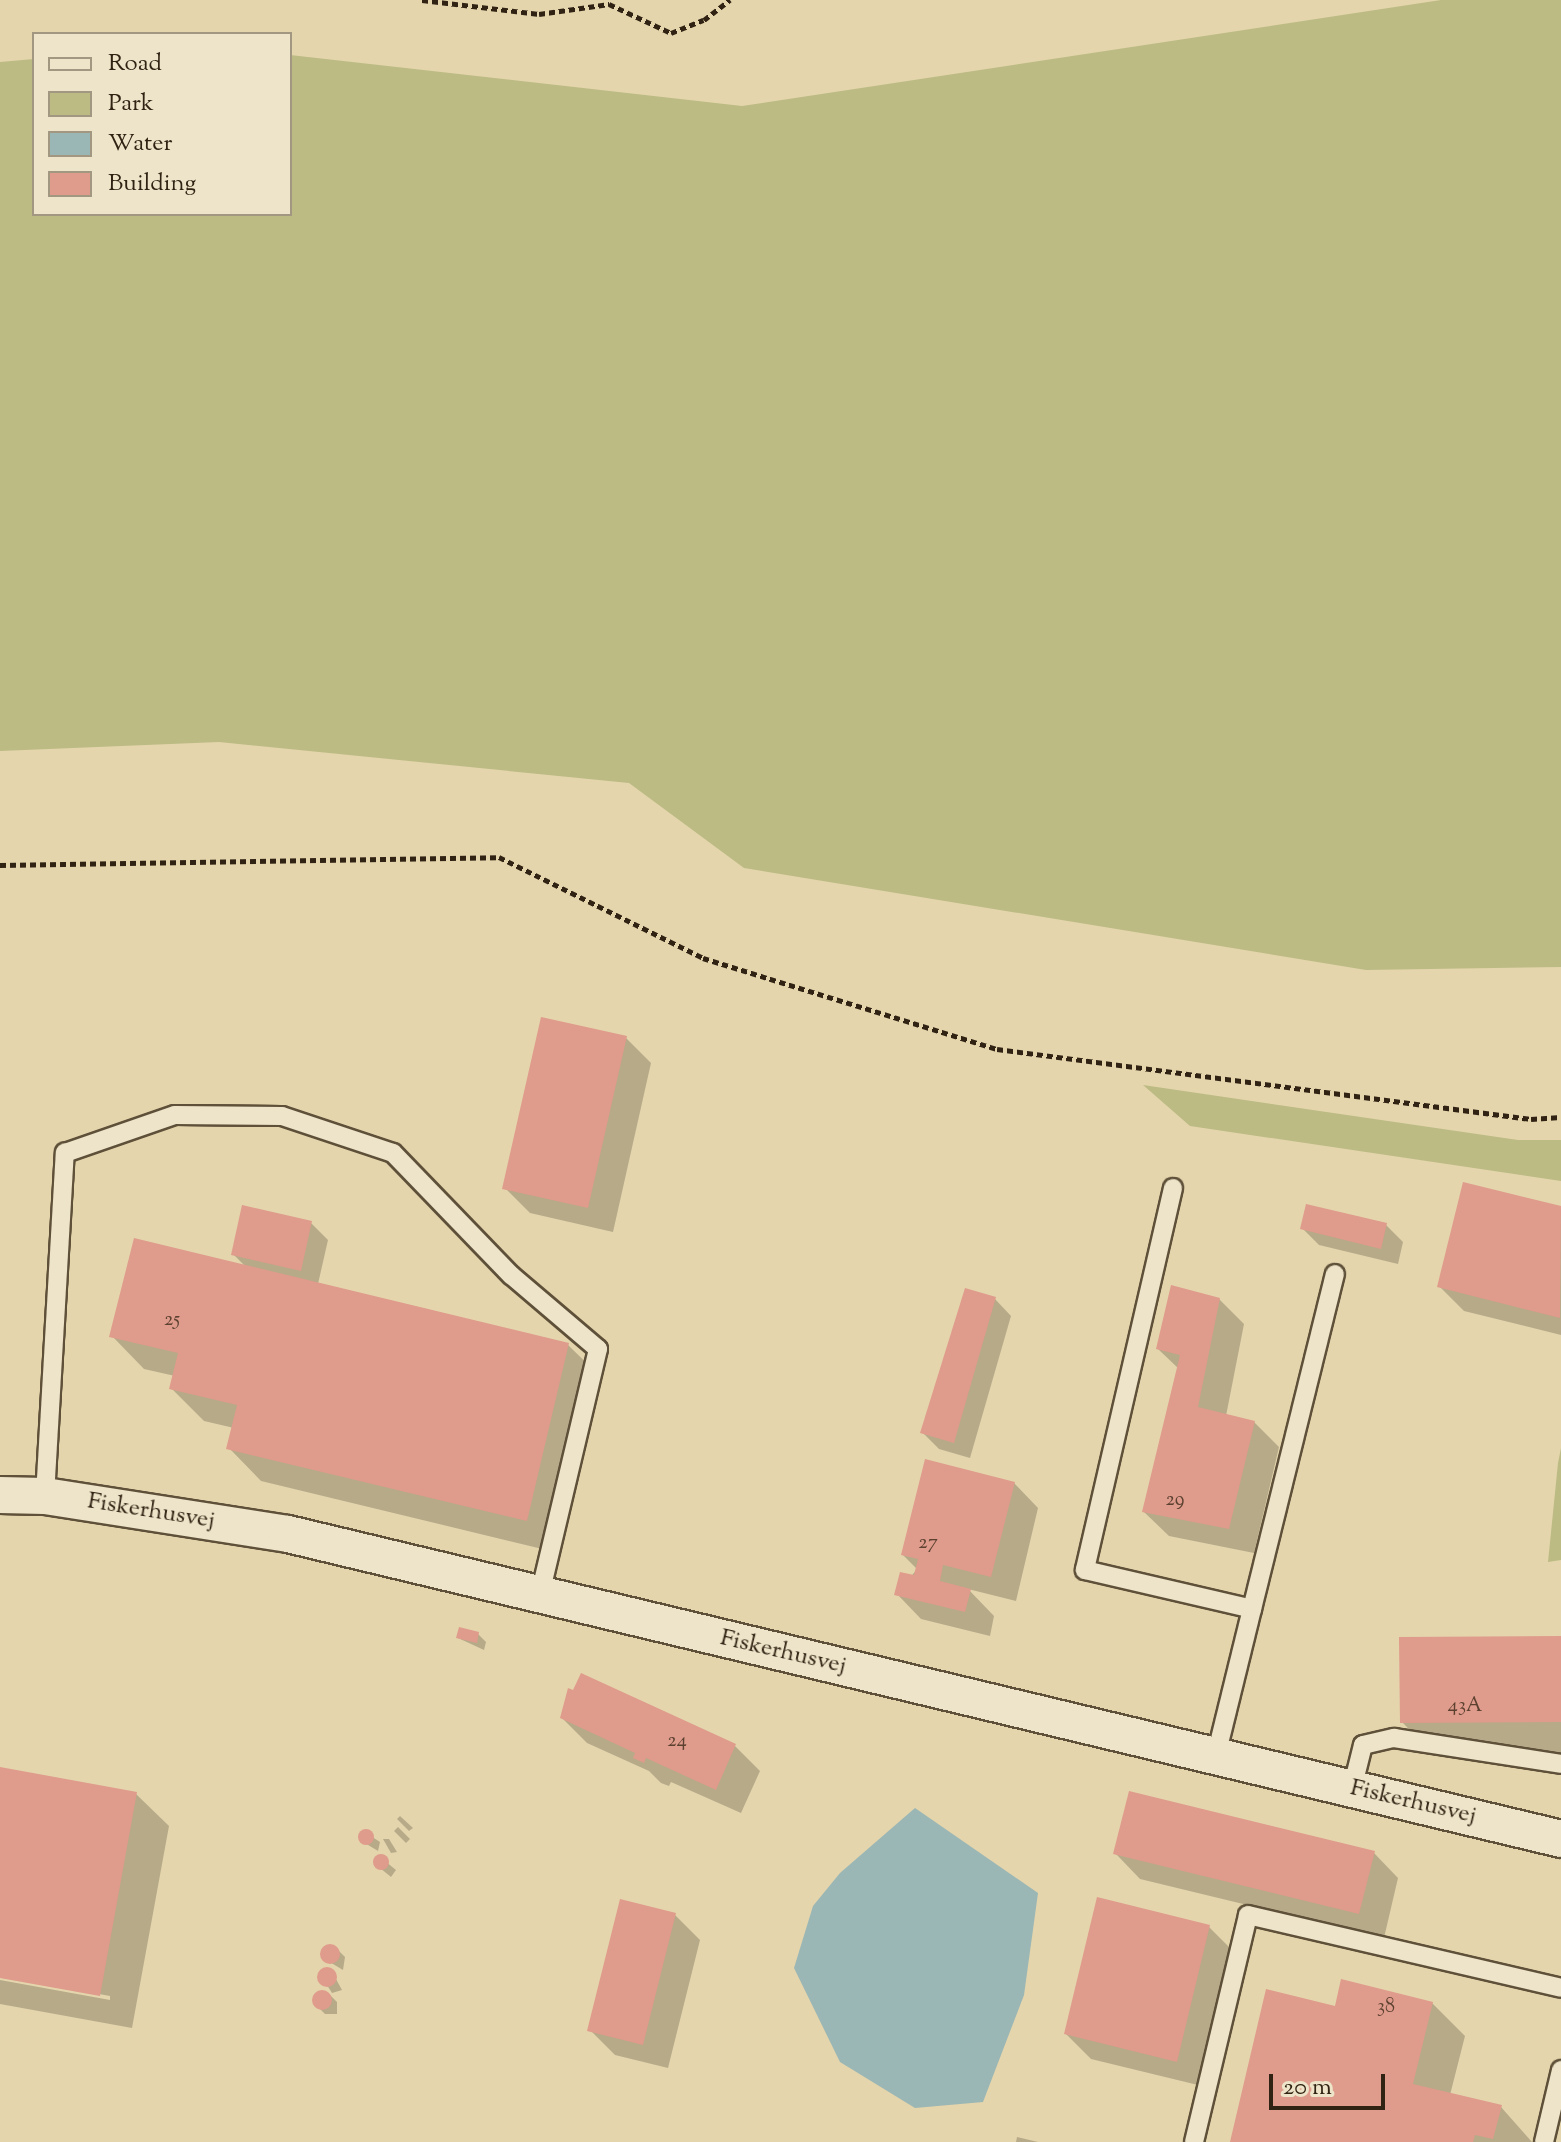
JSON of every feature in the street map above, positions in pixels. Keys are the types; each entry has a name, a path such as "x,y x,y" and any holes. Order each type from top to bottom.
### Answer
{"street":[{"name":"Fiskerhusvej","path":"0,1495 45,1496 288,1534 1561,1839"}],"lane":[{"path":"45,1496 65,1153 175,1115 282,1116 393,1153 511,1275 598,1349 540,1594"},
{"path":"1173,1188 1085,1570 1252,1609"},
{"path":"1216,1756 1335,1274"},
{"path":"1352,1789 1363,1745 1394,1738 1561,1764"},
{"path":"1194,2142 1248,1915 1561,1988"},
{"path":"1544,2142 1561,2070"}],"path":[{"path":"422,0 539,14 609,4 671,33 704,20 730,0"},
{"path":"0,865 499,857 703,958 997,1049 1531,1119 1561,1117"}],"green space":[{"path":"1441,0 1561,0 1561,967 1366,970 744,868 629,783 219,742 0,751 0,62 32,59 32,216 292,216 292,55 742,106"},
{"path":"1143,1085 1518,1140 1561,1140 1561,1181 1190,1126"},
{"path":"1561,1448 1561,1560 1548,1562 1558,1463"}],"water":[{"path":"915,1808 1038,1893 1024,1995 983,2102 915,2108 840,2062 794,1968 813,1906 840,1873"}],"building":[{"path":"541,1017 627,1036 588,1208 502,1189"},
{"path":"1463,1182 1561,1206 1560,1318 1437,1287"},
{"path":"1306,1204 1387,1223 1381,1249 1300,1229"},
{"path":"242,1205 312,1221 301,1271 231,1255"},
{"path":"134,1238 569,1343 527,1521 226,1449 237,1405 169,1389 178,1353 109,1337"},
{"path":"1171,1285 1220,1298 1198,1407 1255,1421 1229,1529 1142,1512 1180,1355 1156,1349"},
{"path":"965,1288 996,1297 954,1443 920,1433"},
{"path":"925,1459 1015,1482 991,1577 943,1565 940,1581 971,1589 965,1612 894,1595 900,1572 914,1575 918,1559 901,1555"},
{"path":"459,1627 479,1632 477,1643 456,1638"},
{"path":"1561,1636 1561,1722 1400,1723 1399,1637"},
{"path":"581,1673 736,1744 716,1790 646,1758 644,1763 633,1758 635,1753 560,1718 568,1688 573,1690"},
{"path":"0,1767 137,1792 100,1996 0,1978"},
{"path":"1129,1791 1375,1851 1359,1914 1113,1854"},
{"path":"363,1829 369,1829 374,1837 372,1843 363,1845 358,1840 358,1834"},
{"path":"378,1854 384,1854 389,1862 387,1868 378,1870 373,1865 373,1859"},
{"path":"1097,1897 1210,1925 1177,2062 1064,2034"},
{"path":"620,1899 676,1913 643,2045 587,2031"},
{"path":"330,1944 337,1947 340,1954 337,1961 330,1964 323,1961 320,1954 323,1947"},
{"path":"327,1967 334,1970 337,1977 334,1984 327,1987 320,1984 317,1977 320,1970"},
{"path":"1341,1979 1433,2002 1413,2084 1502,2105 1493,2139 1475,2135 1473,2142 1230,2142 1266,1989 1335,2006"},
{"path":"322,1990 329,1993 332,2000 329,2007 322,2010 315,2007 312,2000 315,1993"}]}
